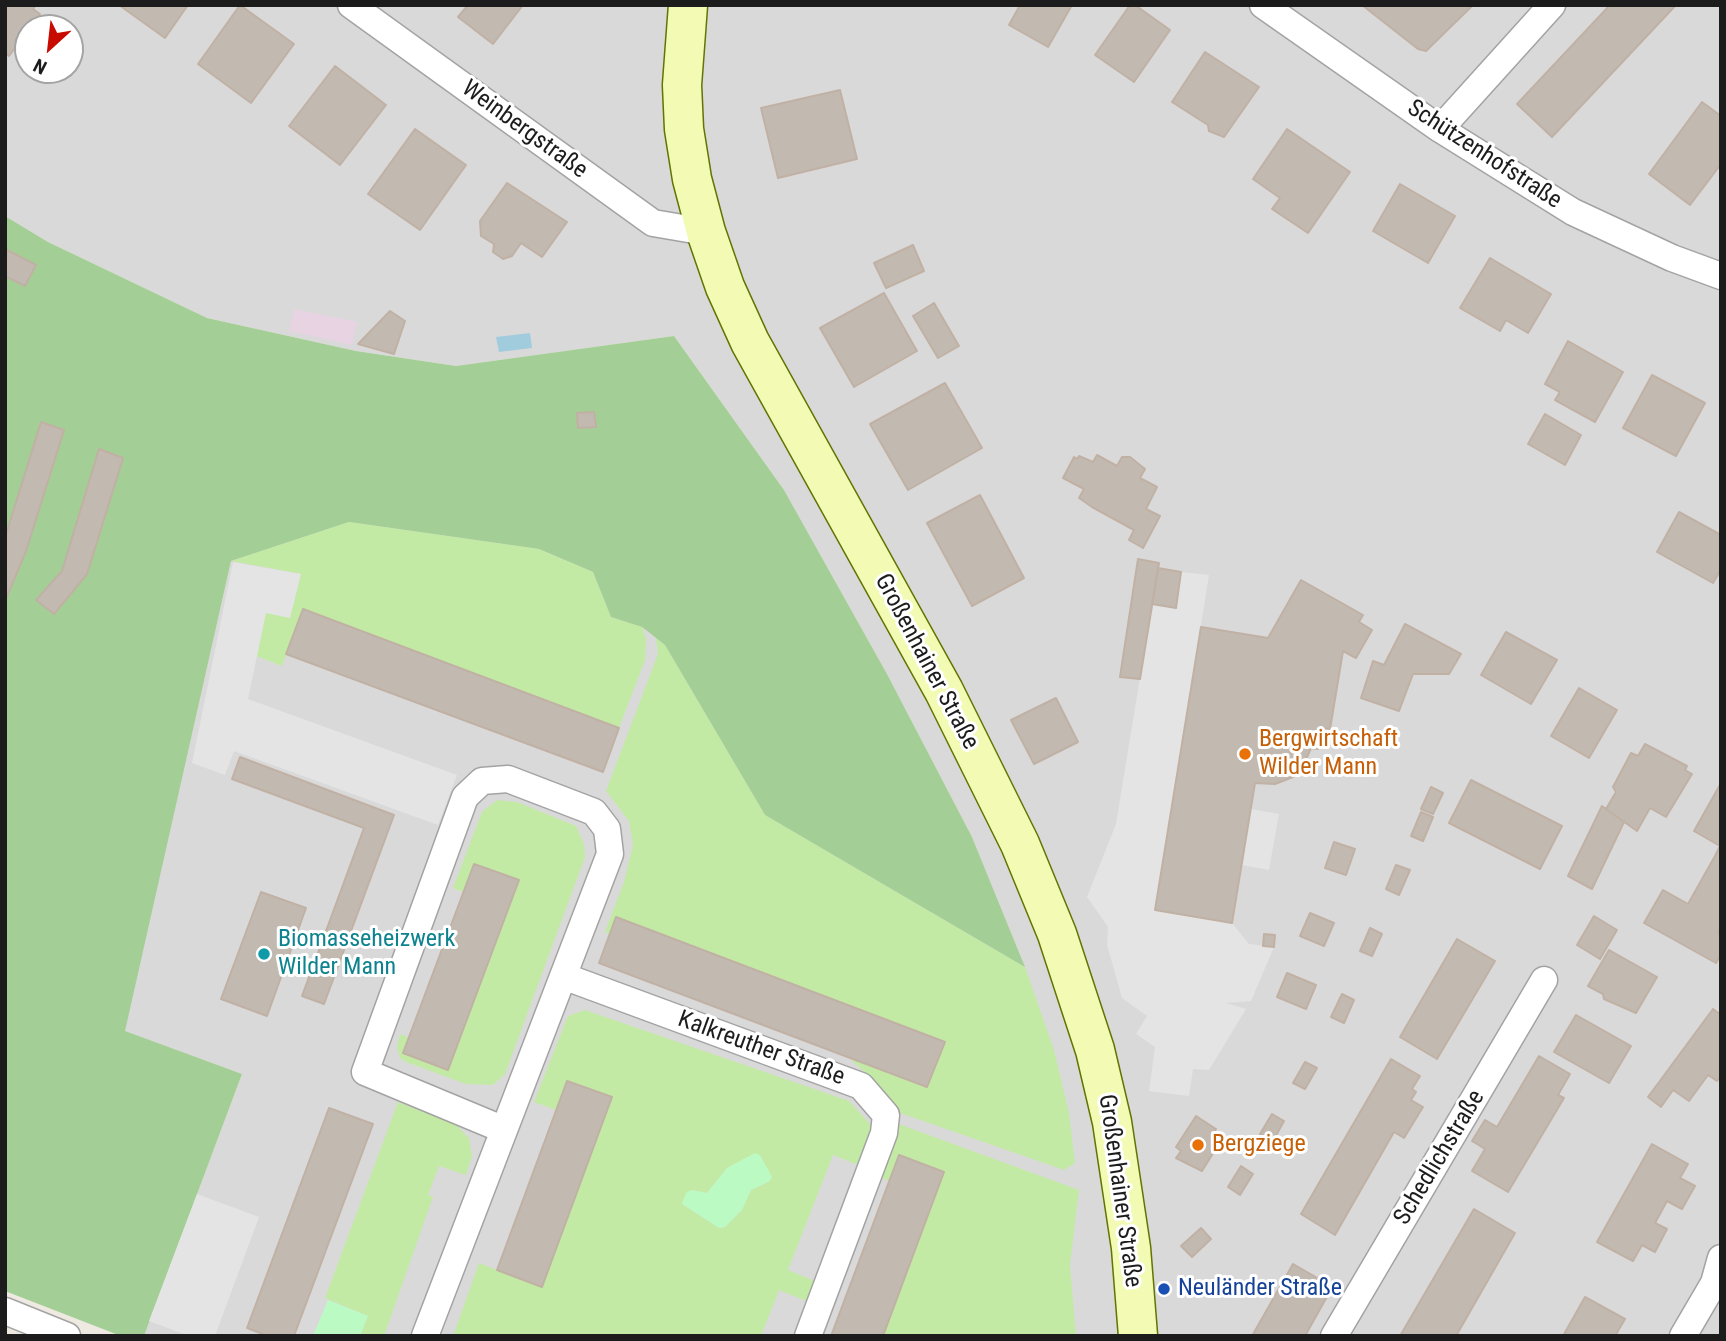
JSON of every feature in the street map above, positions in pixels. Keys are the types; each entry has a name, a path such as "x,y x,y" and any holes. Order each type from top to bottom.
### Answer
{"main road":[{"name":"Großenhainer Straße","path":"688,5 682,85 684,129 692,179 706,232 725,287 750,342 944,691 1020,844 1057,934 1095,1050 1112,1122 1131,1248 1138,1336"}],"street":[{"name":"Weinbergstraße","path":"351,5 653,223 706,232"},
{"name":"Schützenhofstraße","path":"1263,5 1440,129 1573,212 1672,258 1721,276"},
{"path":"1440,129 1552,5"},
{"path":"425,1336 502,1129 610,854 607,829 594,811 508,779 482,781 465,797 365,1072 502,1129"},
{"name":"Kalkreuther Straße","path":"563,976 861,1086 886,1115 884,1133 808,1336"},
{"name":"Schedlichstraße","path":"1334,1336 1544,980"},
{"path":"1683,1336 1714,1283 1721,1258"},
{"path":"5,1311 67,1336"}],"shaded area":[{"path":"5,5 1721,5 1721,1336 144,1336 242,1074 124,1031 231,561 593,572 611,617 642,627 665,645 765,815 1024,965 972,837 887,674 784,490 674,336 456,366 356,351 207,318 48,242 5,216"},
{"path":"294,309 357,322 352,345 289,331"},
{"path":"233,562 301,574 290,618 266,613 248,699 457,775 438,825 234,751 225,775 192,763"},
{"path":"1181,572 1209,575 1155,910 1232,923 1249,944 1274,947 1251,1001 1226,1003 1246,1009 1209,1070 1193,1069 1189,1096 1149,1091 1155,1047 1136,1034 1147,1016 1122,998 1107,945 1108,927 1087,897 1116,824 1152,604 1176,608"},
{"path":"1251,809 1279,814 1269,870 1242,865"},
{"path":"197,1194 259,1217 215,1336 189,1336 149,1321"}],"green space":[{"path":"5,216 48,242 207,318 356,351 456,366 674,336 784,490 887,674 972,837 1025,967 765,815 665,645 642,627 611,617 593,572 539,549 349,522 231,561 125,1031 242,1074 144,1336 121,1336 5,1291"},
{"path":"349,522 539,549 593,572 611,617 642,627 646,639 645,660 619,728 303,609 282,666 256,656 266,612 301,574 231,561"},
{"path":"656,638 665,645 765,815 1025,967 1054,1050 1069,1113 1075,1163 1064,1170 900,1113 882,1088 848,1057 927,1087 944,1041 617,917 610,934 605,932 624,882 633,845 629,821 606,791 658,654"},
{"path":"497,800 517,802 576,826 584,844 585,857 505,1074 493,1085 466,1084 406,1062 400,1058 397,1047 400,1034 409,1038 404,1053 448,1070 519,881 474,864 463,892 453,888 482,812"},
{"path":"585,1010 849,1101 870,1124 876,1135 866,1168 833,1155 788,1270 817,1282 809,1302 779,1290 761,1336 453,1336 479,1263 541,1287 611,1097 567,1081 556,1110 534,1102 568,1016","holes":["755,1154 770,1181 751,1190 742,1210 725,1227 719,1228 682,1204 691,1190 707,1193 727,1168"]},
{"path":"398,1102 455,1124 469,1138 472,1156 466,1175 439,1166 428,1195 433,1197 384,1336 360,1336 368,1316 325,1298"},
{"path":"896,1123 1079,1190 1070,1265 1076,1336 883,1336 899,1155 889,1181 876,1175"},
{"path":"755,1153 760,1155 772,1177 770,1181 751,1190 742,1210 725,1227 719,1228 682,1204 686,1193 691,1190 707,1193 727,1168"},
{"path":"328,1300 368,1316 360,1336 313,1336"}],"water":[{"path":"530,333 532,348 499,352 496,337"}],"building":[{"path":"5,5 36,5 33,9 40,14 14,14 14,49 9,56 5,53"},
{"path":"119,5 188,5 165,38"},
{"path":"240,5 294,44 251,103 198,64"},
{"path":"468,5 523,5 493,44 458,17"},
{"path":"1020,5 1072,5 1048,47 1009,25"},
{"path":"1130,5 1135,5 1170,30 1134,82 1095,55"},
{"path":"1362,5 1473,5 1426,51 1418,49"},
{"path":"1610,5 1676,5 1552,137 1517,104"},
{"path":"1205,52 1259,87 1224,137 1209,131 1208,125 1172,102"},
{"path":"335,66 386,105 340,165 289,126"},
{"path":"840,90 857,159 778,178 761,108"},
{"path":"1702,102 1721,116 1721,164 1690,205 1649,174"},
{"path":"415,129 466,165 420,230 368,194"},
{"path":"1287,129 1350,172 1308,233 1272,209 1280,198 1253,179"},
{"path":"507,183 567,222 542,257 521,243 512,256 503,259 493,252 494,244 481,236 480,221"},
{"path":"1400,184 1455,216 1428,263 1373,231"},
{"path":"913,245 924,271 886,288 874,263"},
{"path":"5,249 36,265 25,286 5,276"},
{"path":"1490,258 1551,294 1528,333 1506,320 1500,331 1460,308"},
{"path":"884,293 917,351 854,387 820,328"},
{"path":"934,303 959,346 938,358 913,316"},
{"path":"390,311 405,321 394,354 358,344"},
{"path":"1568,341 1623,372 1595,422 1555,400 1560,392 1545,384"},
{"path":"1652,375 1705,403 1676,456 1623,428"},
{"path":"945,383 982,448 908,490 870,424"},
{"path":"594,412 596,427 578,428 577,413"},
{"path":"1545,414 1581,435 1565,465 1528,444"},
{"path":"41,422 64,430 26,551 5,601 5,538"},
{"path":"99,449 123,458 87,574 54,614 36,600 62,571"},
{"path":"1097,455 1117,466 1122,457 1130,457 1145,469 1140,478 1157,487 1146,509 1160,516 1143,548 1129,540 1134,530 1079,498 1084,489 1063,478 1074,457 1077,459 1079,456 1093,462"},
{"path":"980,495 1024,578 972,606 927,523"},
{"path":"1679,512 1721,535 1721,569 1713,583 1657,552"},
{"path":"1138,559 1159,563 1140,679 1120,677"},
{"path":"1158,568 1181,572 1176,608 1152,604"},
{"name":"Bergwirtschaft Wilder Mann","path":"1301,580 1363,615 1359,622 1372,630 1356,658 1343,651 1330,729 1323,728 1318,749 1311,748 1302,769 1293,777 1275,784 1255,783 1232,923 1155,910 1201,627 1268,638"},
{"path":"303,609 619,728 603,772 286,654"},
{"path":"1405,624 1461,654 1449,674 1413,674 1399,711 1361,698 1373,661 1384,665"},
{"path":"1506,632 1557,660 1531,704 1481,675"},
{"path":"1579,688 1617,710 1589,758 1551,736"},
{"path":"1056,698 1078,742 1034,764 1011,720"},
{"path":"1645,744 1687,766 1685,770 1692,774 1666,817 1650,808 1637,831 1606,809 1616,792 1613,787 1631,753 1638,756"},
{"path":"240,757 394,815 324,1004 302,996 364,828 232,779"},
{"path":"1471,780 1562,826 1540,869 1449,823"},
{"path":"1721,783 1721,927 1718,933 1721,934 1721,954 1716,963 1644,923 1663,890 1688,904 1715,856 1720,846 1694,831"},
{"path":"1431,787 1443,793 1433,814 1421,809"},
{"path":"1602,806 1624,822 1592,889 1568,876"},
{"path":"1421,812 1433,817 1423,841 1411,836"},
{"path":"1334,842 1355,849 1346,875 1325,868"},
{"path":"474,864 519,880 448,1070 403,1053"},
{"path":"1396,865 1410,870 1399,895 1386,889"},
{"name":"Biomasseheizwerk Wilder Mann","path":"261,892 306,908 267,1016 221,999"},
{"path":"1310,913 1334,923 1324,946 1300,936"},
{"path":"1594,916 1617,930 1600,959 1577,945"},
{"path":"616,917 945,1042 927,1087 599,963"},
{"path":"1370,928 1382,934 1372,956 1360,951"},
{"path":"1264,934 1275,935 1274,947 1263,946"},
{"path":"1457,939 1495,961 1437,1059 1400,1037"},
{"path":"1609,950 1657,977 1636,1013 1604,999 1603,994 1588,986"},
{"path":"1287,973 1316,985 1306,1009 1277,997"},
{"path":"1342,994 1354,1000 1344,1023 1331,1017"},
{"path":"1713,1009 1721,1015 1721,1076 1717,1081 1708,1075 1689,1101 1673,1090 1661,1107 1648,1097"},
{"path":"1576,1015 1631,1046 1609,1083 1554,1052"},
{"path":"1539,1056 1570,1074 1558,1095 1564,1098 1508,1192 1472,1171 1485,1149 1472,1141 1485,1120 1497,1127"},
{"path":"1391,1059 1420,1076 1412,1089 1416,1092 1411,1100 1423,1107 1404,1138 1394,1132 1335,1235 1301,1214"},
{"path":"1305,1062 1317,1068 1305,1089 1293,1083"},
{"path":"567,1081 612,1097 542,1287 497,1270"},
{"path":"329,1108 373,1124 294,1336 268,1336 247,1328"},
{"path":"1272,1114 1284,1121 1273,1141 1260,1134"},
{"name":"Bergziege","path":"1196,1116 1216,1129 1211,1137 1220,1142 1202,1171 1176,1158 1181,1151 1176,1147"},
{"path":"1652,1144 1688,1164 1680,1178 1695,1186 1682,1209 1667,1201 1655,1223 1667,1229 1655,1252 1642,1245 1633,1261 1597,1242"},
{"path":"899,1155 944,1172 883,1336 831,1336"},
{"path":"1241,1166 1253,1174 1240,1195 1228,1187"},
{"path":"1474,1209 1515,1233 1456,1336 1400,1336"},
{"path":"1201,1228 1211,1239 1192,1257 1181,1246"},
{"path":"1293,1264 1333,1287 1305,1336 1252,1336"},
{"path":"1585,1297 1625,1319 1615,1336 1563,1336"}],"place":[{"name":"Bergwirtschaft Wilder Mann","path":"1245,754"},
{"name":"Biomasseheizwerk Wilder Mann","path":"264,954"},
{"name":"Bergziege","path":"1198,1145"},
{"name":"Neuländer Straße","path":"1164,1289"}]}
